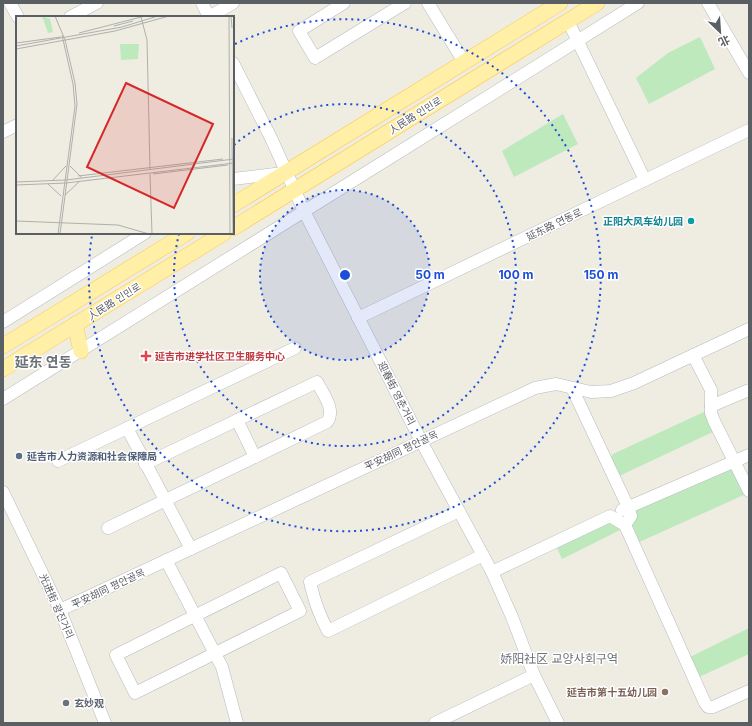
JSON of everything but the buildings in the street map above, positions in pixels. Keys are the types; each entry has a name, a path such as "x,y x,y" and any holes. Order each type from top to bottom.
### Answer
{"main road":[{"name":"人民路 인민로","path":"234,204 560,3"},
{"name":"人民路 인민로","path":"234,227 597,3"},
{"name":"人民路 인민로","path":"3,346 186,234"},
{"name":"人民路 인민로","path":"3,369 222,234"},
{"path":"76,324 81,351"}],"street":[{"path":"10,3 17,16"},
{"path":"72,16 97,3"},
{"path":"202,3 208,16"},
{"path":"211,16 233,3"},
{"path":"344,3 299,31 315,58 406,3"},
{"path":"428,3 464,62"},
{"path":"3,399 638,3"},
{"path":"708,3 749,72"},
{"path":"568,21 645,180"},
{"name":"迎春街 영춘거리","path":"234,66 304,211 358,318 421,441 492,572 512,617 534,675 558,723"},
{"path":"3,132 16,126"},
{"name":"延东路 연동로","path":"358,318 749,130"},
{"path":"234,180 286,172"},
{"path":"3,322 143,234"},
{"name":"平安胡同 평안골목","path":"60,610 535,388 556,384 591,392 610,391 634,383 749,329"},
{"path":"58,461 295,348"},
{"path":"693,355 711,390 711,406 714,421 749,490"},
{"path":"108,528 327,422 331,416 327,403 317,382 146,464"},
{"path":"572,388 628,507 631,516 625,525"},
{"path":"711,406 749,390"},
{"path":"237,420 255,457"},
{"path":"127,428 191,549"},
{"path":"492,572 628,507 749,455"},
{"name":"光进街 광진거리","path":"3,492 60,610 105,723"},
{"path":"459,511 310,582 321,619 328,631 483,555"},
{"path":"610,516 625,525 708,707 714,707 749,691"},
{"path":"166,560 216,653 222,667 237,723"},
{"path":"281,573 300,611 216,653 135,693 116,655 281,573"},
{"path":"435,723 534,675"}],"green space":[{"path":"700,37 715,69 649,104 636,78 668,53"},
{"path":"563,114 578,144 514,177 502,151"},
{"path":"706,411 715,431 617,477 609,461 613,454"},
{"path":"733,465 746,494 637,543 629,525 636,509"},
{"path":"607,522 617,525 620,530 562,559 557,548 559,545"},
{"path":"749,628 749,654 697,678 688,658"}],"place":[{"name":"正阳大风车幼儿园","path":"691,221"},
{"name":"延吉市进学社区卫生服务中心","path":"146,356"},
{"name":"延吉市人力资源和社会保障局","path":"19,456"},
{"name":"延吉市第十五幼儿园","path":"665,692"},
{"name":"玄妙观","path":"66,703"}],"district":[{"name":"延东 연동","path":"43,361"},
{"name":"娇阳社区 교양사회구역","path":"559,658"}]}
